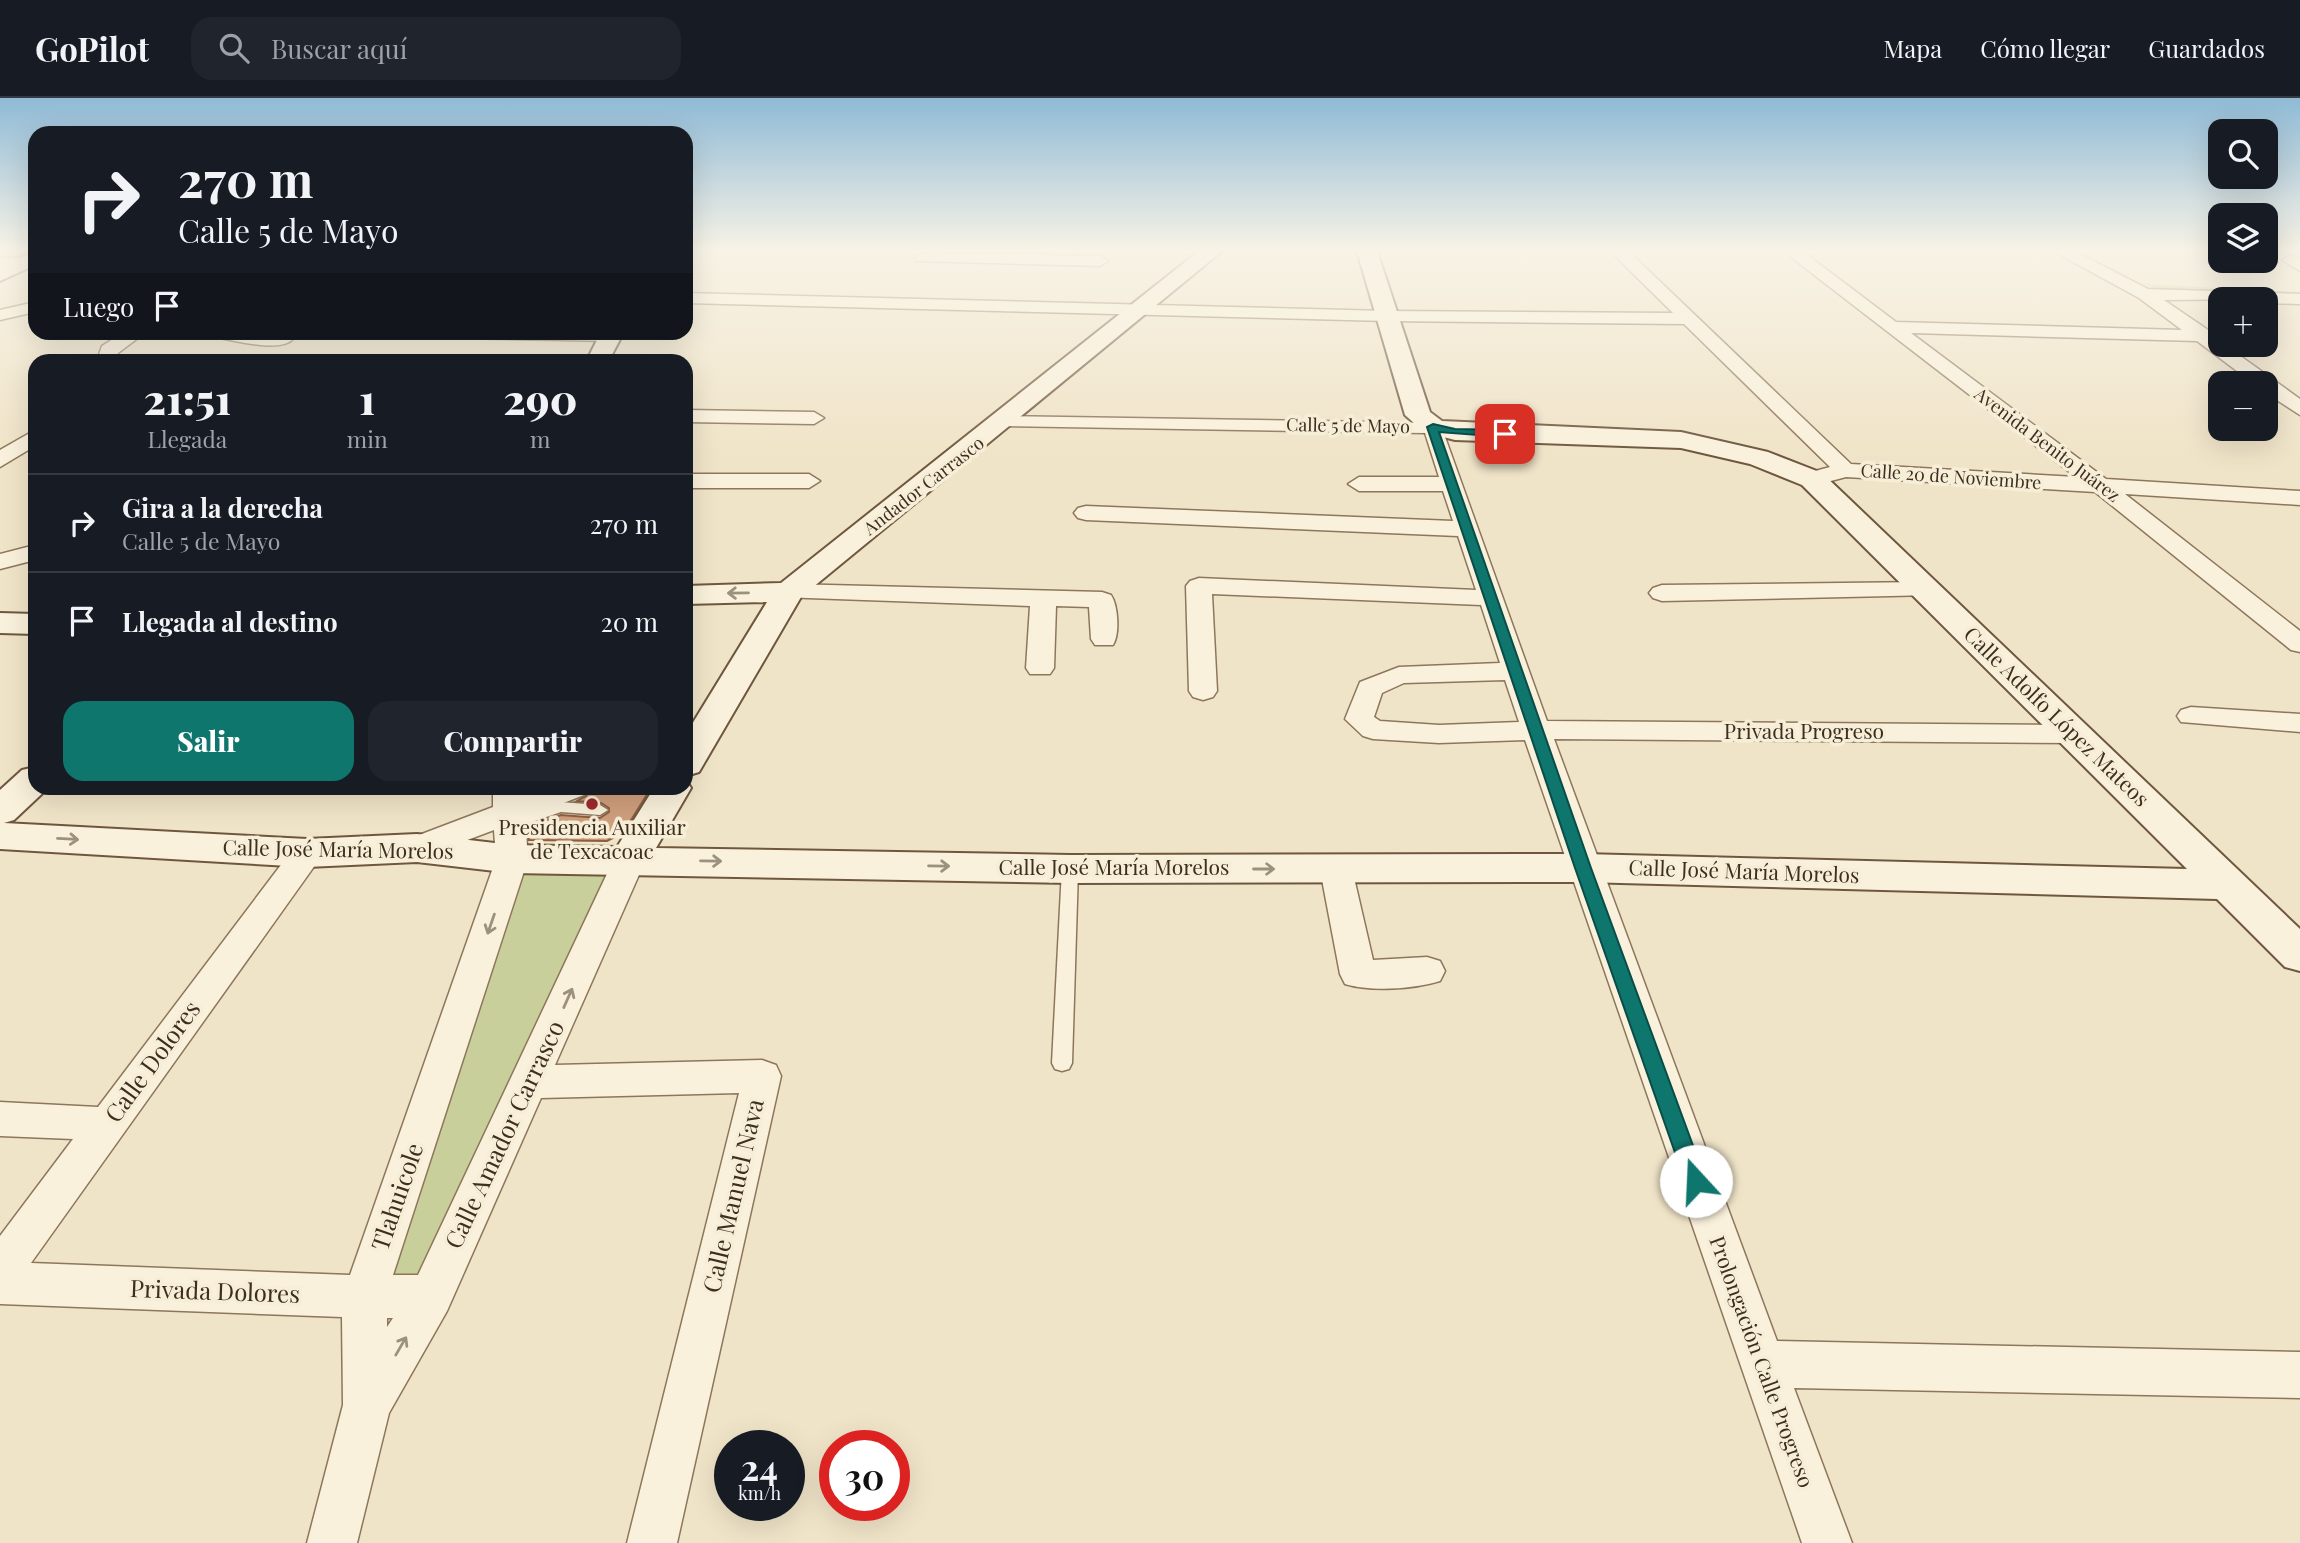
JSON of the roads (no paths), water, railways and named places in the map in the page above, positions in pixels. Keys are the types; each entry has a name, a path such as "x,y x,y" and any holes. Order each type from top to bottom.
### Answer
{"street":[{"name":"Andador Carrasco","path":"695,737 789,592 1004,422 1129,318"},
{"path":"1388,318 1418,415 1433,427"},
{"path":"1631,318 1688,319 1846,470"},
{"name":"Avenida Benito Juárez","path":"1880,318 2101,486 2300,644"},
{"path":"2180,318 2297,404"},
{"path":"1891,327 2204,336"},
{"path":"108,354 126,340"},
{"path":"693,416 814,418"},
{"name":"Calle 5 de Mayo","path":"1004,422 1433,427 1455,432 1681,440 1759,458 1812,479"},
{"name":"Prolongación Calle Progreso","path":"1433,427 1450,484 1583,868 1828,1543"},
{"path":"0,460 28,441"},
{"name":"Calle 20 de Noviembre","path":"1812,479 1846,470 2300,498"},
{"name":"Calle Adolfo López Mateos","path":"1812,479 2300,955"},
{"path":"693,481 808,481"},
{"path":"1360,484 1450,484"},
{"path":"1086,513 1466,528"},
{"path":"0,562 28,554"},
{"path":"1203,691 1199,586 1490,598"},
{"path":"1662,593 1926,590"},
{"path":"693,595 789,592 1102,600 1104,639"},
{"path":"1040,668 1043,600"},
{"path":"0,623 28,624"},
{"name":"Privada Progreso","path":"1515,671 1398,675 1370,688 1359,719 1373,730 1440,734 1535,730 2074,734"},
{"path":"2191,716 2300,723"},
{"path":"0,811 28,785"},
{"path":"509,822 560,795"},
{"path":"630,859 668,795"},
{"name":"Calle José María Morelos","path":"0,836 307,853 417,848 509,822 630,859 1070,869 1583,868 2230,885"},
{"name":"Tlahuicole","path":"332,1543 367,1405 364,1297 509,822"},
{"name":"Calle Dolores","path":"0,1271 307,853"},
{"name":"Calle Amador Carrasco","path":"367,1405 431,1296 630,859"},
{"path":"1336,869 1358,974 1427,971"},
{"name":"Calle Manuel Nava","path":"530,1082 762,1076 652,1543"},
{"path":"0,1119 108,1124"},
{"name":"Privada Dolores","path":"0,1283 364,1297 431,1296"},
{"path":"1761,1364 2300,1375"}],"lane":[{"path":"509,822 560,807 600,810"},
{"path":"1062,1063 1070,869"}],"place":[{"name":"Presidencia Auxiliar de Texcacoac","path":"592,804"}]}
